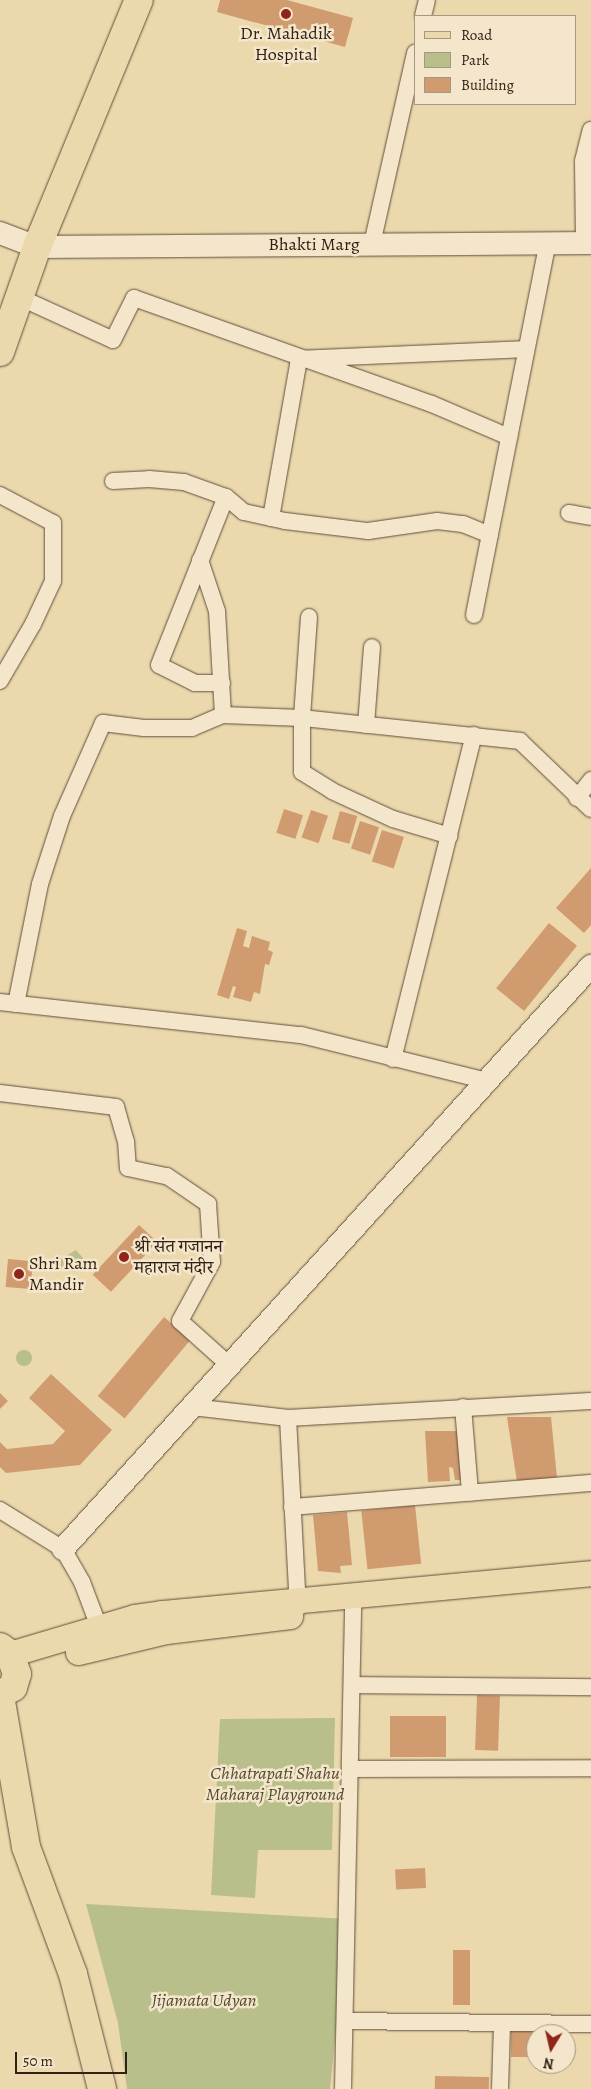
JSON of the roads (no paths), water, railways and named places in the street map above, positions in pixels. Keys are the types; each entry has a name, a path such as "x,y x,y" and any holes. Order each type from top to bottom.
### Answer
{"highway":[{"path":"2,341 21,298 37,247 139,0"},
{"path":"9,1656 14,1687 0,1695 26,1847 73,1974 102,2089"}],"main road":[{"path":"9,1656 103,1636 166,1631 297,1607 591,1573"},
{"path":"353,1602 591,1589"}],"street":[{"path":"423,15 426,0"},
{"path":"372,244 414,57"},
{"path":"587,243 583,161 591,130"},
{"name":"Bhakti Marg","path":"0,234 37,247 372,244 547,245 587,243"},
{"path":"474,615 547,245"},
{"path":"21,298 113,340 134,298 299,359 432,404 509,437"},
{"path":"299,359 526,349"},
{"path":"271,518 299,359"},
{"path":"113,481 149,479 184,482 226,497 244,512 271,518 368,531 437,521 462,524 490,535"},
{"path":"0,495 53,523 53,581 33,624 0,681"},
{"path":"222,683 195,683 158,665 226,497"},
{"path":"569,513 591,517"},
{"path":"200,560 217,611 223,715"},
{"path":"309,618 302,718 302,772 332,791 394,819 450,836"},
{"path":"366,725 372,647"},
{"path":"487,1081 301,1035 8,1003 40,884 62,816 103,723 144,728 192,728 223,715 302,718 520,741 577,798 591,809"},
{"path":"393,1059 474,736"},
{"path":"577,798 591,780"},
{"path":"63,1549 591,966"},
{"path":"0,1093 116,1107 126,1141 128,1168 166,1176 208,1204 212,1262 180,1321 229,1365"},
{"path":"192,1407 288,1418 591,1401"},
{"path":"463,1407 470,1493"},
{"path":"288,1418 297,1607"},
{"path":"292,1507 591,1483"},
{"path":"0,1510 63,1549 82,1582 103,1636"},
{"path":"343,2089 353,1602"},
{"path":"352,1685 591,1687"},
{"path":"350,1768 591,1768"},
{"path":"345,2022 502,2025 591,2024"},
{"path":"500,2089 502,2025"}],"place":[{"name":"Dr. Mahadik Hospital","path":"286,14"},
{"name":"श्री संंत गजानन महाराज मंदीर","path":"124,1257"},
{"name":"Shri Ram Mandir","path":"19,1274"}],"park label":[{"name":"Chhatrapati Shahu Maharaj Playground","path":"275,1784"},
{"name":"Jijamata Udyan","path":"204,2000"}]}
